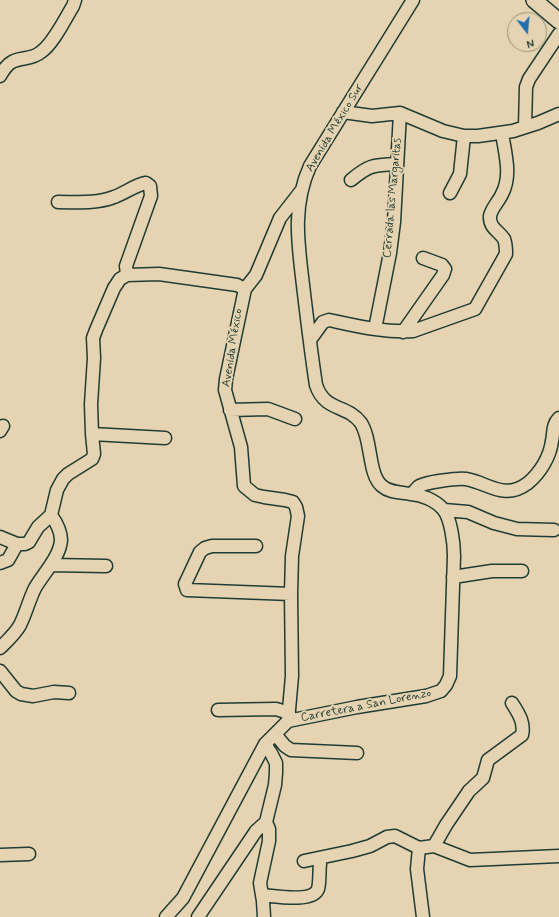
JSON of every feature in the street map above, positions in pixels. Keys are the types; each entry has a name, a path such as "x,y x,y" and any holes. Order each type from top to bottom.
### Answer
{"main road":[{"path":"534,0 559,21"}],"street":[{"path":"0,76 6,67 13,61 35,57 42,52 73,6 75,0"},
{"name":"Avenida México Sur","path":"310,340 299,251 298,210 301,191 310,166 413,0"},
{"path":"525,127 526,87 529,79 559,34"},
{"path":"343,112 372,116 400,113 444,131 464,136 502,134 538,124 559,114"},
{"name":"Cerrada las Margaritas","path":"375,329 390,253 394,222 400,113"},
{"path":"502,134 508,168 507,183 490,215 490,223 504,238 506,254 475,309 413,331 404,332 375,329 329,320 323,322 310,340 316,385 319,393 327,402 352,415 362,425 367,436 377,481 380,485 388,491 412,494 432,500 444,510 468,512 494,523 517,529 554,530"},
{"path":"450,193 460,174 464,136"},
{"path":"351,180 364,169 372,166 397,164"},
{"path":"58,202 96,202 114,198 140,184 146,183 150,186 151,196 126,266 127,275"},
{"name":"Avenida México","path":"289,717 292,676 292,556 298,516 296,507 292,502 255,495 244,486 241,447 225,390 244,289 256,275 280,218 287,207 301,191"},
{"path":"404,332 443,275 445,269 442,265 423,258"},
{"path":"0,537 17,544 25,544 29,542 38,526 51,515 57,490 63,479 68,474 92,459 94,454 91,404 94,358 93,338 114,288 120,279 127,275 159,274 237,285 244,289"},
{"path":"230,410 268,409 295,419"},
{"path":"412,494 419,486 461,479 474,481 495,490 504,491 519,488 528,483 542,468 549,452 554,424 559,418"},
{"path":"92,434 165,438"},
{"name":"Carretera a San Lorenzo","path":"166,917 183,898 265,744 289,717 426,696 440,690 446,685 450,676 454,543 444,510"},
{"path":"0,648 19,626 36,587 52,565 61,541 56,523 51,515"},
{"path":"0,563 8,560 17,544"},
{"path":"256,546 212,546 205,548 200,552 185,584 185,588 187,590 291,594"},
{"path":"52,565 106,566"},
{"path":"453,577 492,571 522,571"},
{"path":"0,671 16,691 21,694 33,696 54,692 69,693"},
{"path":"434,846 469,790 483,778 488,760 522,735 522,722 512,702"},
{"path":"218,710 276,709 289,717"},
{"path":"275,734 290,750 357,753"},
{"path":"198,917 256,831 266,822 275,785 276,763 265,744"},
{"path":"264,917 260,883 269,841 269,829 266,822"},
{"path":"304,861 352,851 370,846 387,837 395,836 418,848 434,846 470,860 559,856"},
{"path":"418,848 417,869 423,917"},
{"path":"0,855 30,854"},
{"path":"262,895 304,898 313,895 317,890 320,864"}]}
